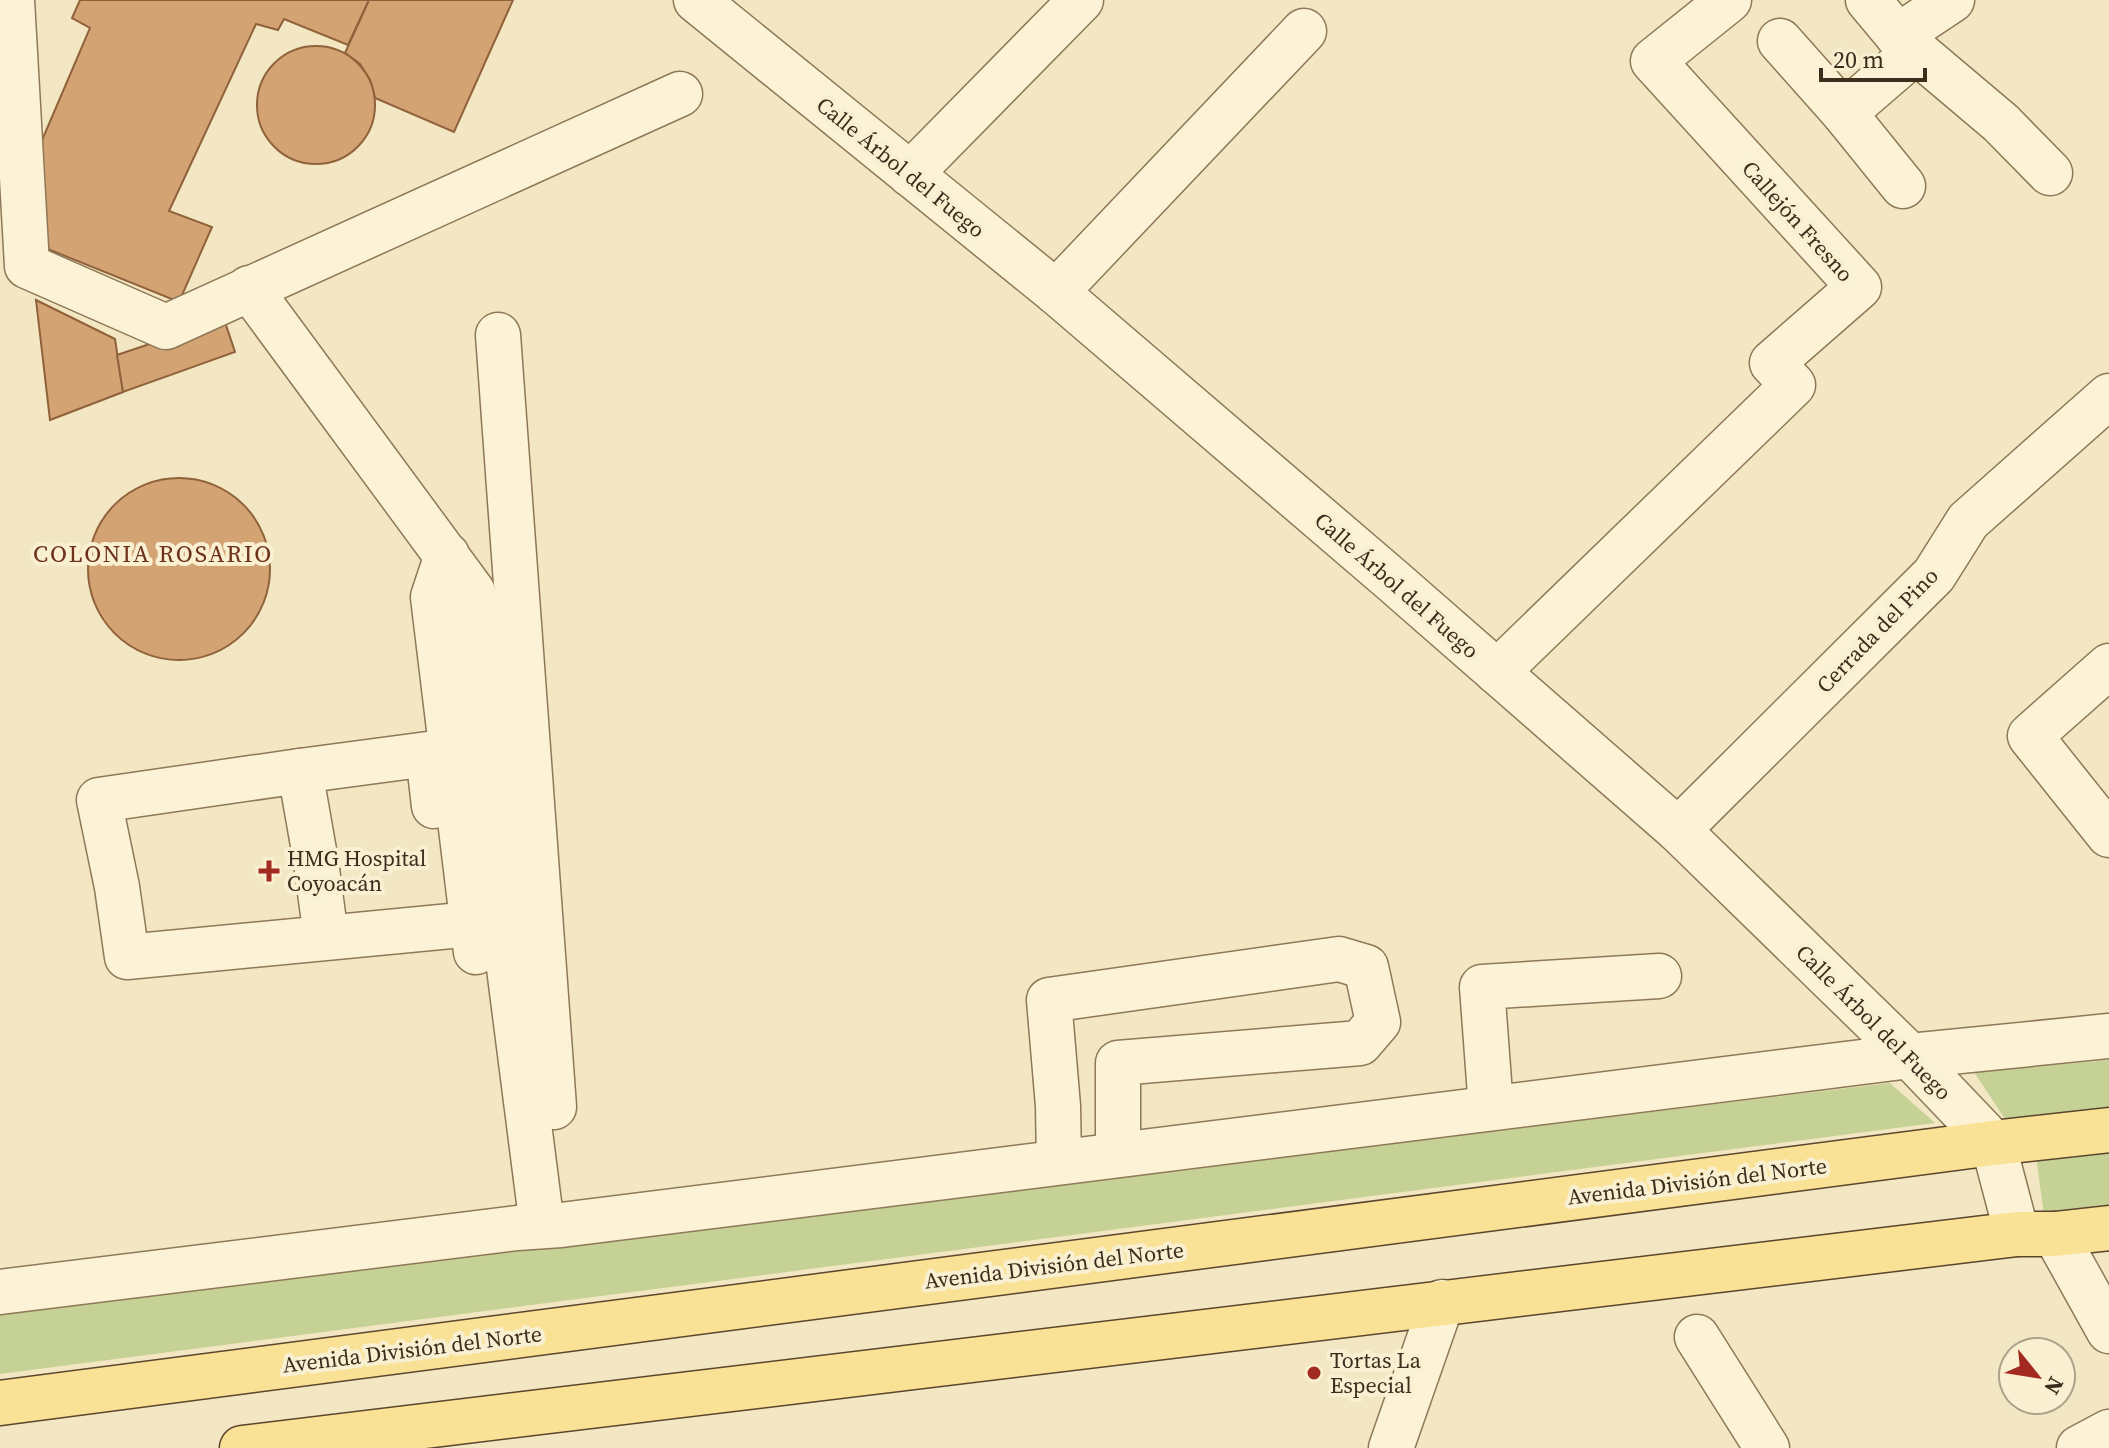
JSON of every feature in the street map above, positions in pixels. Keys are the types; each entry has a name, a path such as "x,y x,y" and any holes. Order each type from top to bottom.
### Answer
{"main road":[{"name":"Avenida División del Norte","path":"0,1403 2109,1130"},
{"path":"242,1448 1442,1302 2109,1228"}],"street":[{"path":"12,0 27,266 166,327 680,94"},
{"name":"Calle Árbol del Fuego","path":"696,0 1056,292 1678,830 1910,1056 1993,1143 2036,1234 2109,1331"},
{"path":"910,174 1081,0"},
{"name":"Callejón Fresno","path":"1497,672 1793,385 1772,363 1859,287 1653,61 1729,0"},
{"path":"1868,0 1907,43 2001,123 2050,173"},
{"path":"1844,113 1907,43 1952,0"},
{"path":"1056,292 1304,31"},
{"path":"1780,41 1903,186"},
{"path":"249,288 447,555 433,597 475,924"},
{"path":"498,335 540,1226"},
{"name":"Cerrada del Pino","path":"1678,830 1934,575 1968,521 2109,396"},
{"path":"2109,666 2030,736 2109,835"},
{"path":"475,924 127,957 117,887 99,800 428,754 475,924 540,1226"},
{"path":"300,771 326,937"},
{"path":"1059,1162 1058,1106 1049,1000 1339,959 1366,967 1378,1022 1360,1043 1118,1063 1118,1155"},
{"path":"1491,1108 1482,987 1659,976"},
{"path":"0,1292 1910,1056 2109,1036"},
{"path":"1391,1448 1442,1302"},
{"path":"1697,1337 1767,1448"},
{"path":"2079,1448 2109,1432"}],"green space":[{"path":"2109,1060 2109,1114 2009,1125 1974,1072"},
{"path":"1890,1083 1935,1123 0,1374 0,1311"},
{"path":"2109,1148 2109,1207 2044,1215 2036,1156"}],"building":[{"path":"80,0 369,0 348,45 284,19 278,30 256,24 169,211 212,227 179,302 33,243 31,166 90,28 72,18"},
{"path":"369,0 513,0 454,132 375,98 370,80 360,64 345,53"},
{"path":"316,46 339,50 358,63 371,82 375,105 371,128 358,147 339,160 316,164 293,160 274,147 261,128 257,105 261,82 274,63 293,50"},
{"path":"36,300 115,339 123,392 50,420"},
{"path":"224,319 235,352 123,392 117,355"},
{"path":"179,478 214,485 243,505 263,534 270,569 263,604 243,633 214,653 179,660 144,653 115,633 95,604 88,569 95,534 115,505 144,485"}],"place":[{"name":"HMG Hospital Coyoacán","path":"269,871"},
{"name":"Tortas La Especial","path":"1314,1373"}],"district":[{"name":"COLONIA ROSARIO","path":"153,554"}]}
